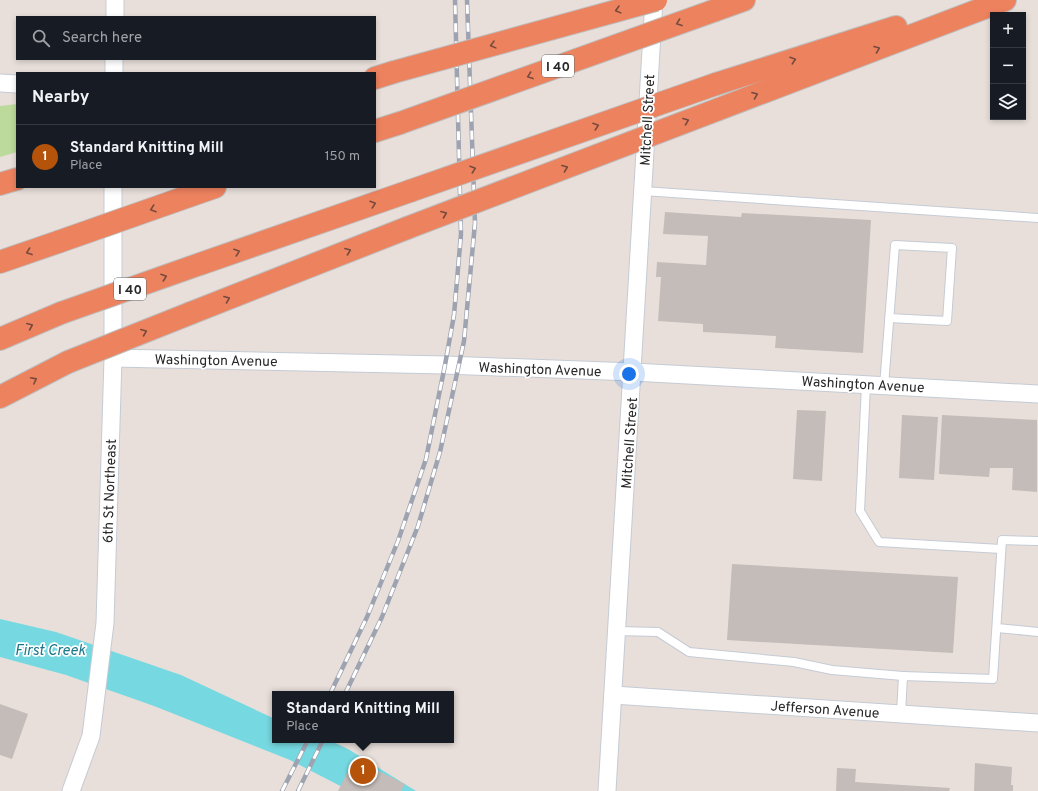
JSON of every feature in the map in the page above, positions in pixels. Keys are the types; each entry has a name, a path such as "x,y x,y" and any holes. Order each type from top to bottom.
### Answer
{"highway":[{"path":"385,75 655,0"},
{"name":"I 40","path":"376,131 744,0"},
{"name":"I 40","path":"0,339 61,313 716,84 980,0"},
{"path":"0,397 68,362 191,313 407,228 1005,0"},
{"path":"0,184 16,179"},
{"path":"0,262 212,188"}],"street":[{"path":"115,0 115,16"},
{"name":"Mitchell Street","path":"607,791 655,0"},
{"path":"114,60 114,72"},
{"path":"0,83 16,84"},
{"name":"6th St Northeast","path":"71,791 91,736 105,624 113,358 113,188"},
{"name":"Washington Avenue","path":"113,358 445,365 633,372 1038,394"},
{"name":"Jefferson Avenue","path":"613,695 1038,723"}],"lane":[{"path":"643,191 1038,218"},
{"path":"884,386 889,318 895,245 952,248 947,321 889,318"},
{"path":"866,385 860,511 880,542 1001,549"},
{"path":"617,631 658,632 689,652 794,662 832,670 903,676 993,679 1002,540 1038,541"},
{"path":"997,628 1038,632"},
{"path":"901,714 903,676"}],"green space":[{"path":"16,104 16,152 0,157 0,106"}],"water":[{"name":"First Creek","path":"0,619 56,632 181,675 272,718 272,743 335,743 348,749 416,791 350,791 290,760 154,706 66,675 0,657"}],"building":[{"path":"665,212 741,217 742,213 871,220 863,353 775,348 776,336 703,332 703,324 658,321 661,277 656,277 657,262 706,265 708,236 663,234"},
{"path":"797,410 826,411 822,481 793,479"},
{"path":"902,415 938,417 934,480 899,478"},
{"path":"942,415 1037,420 1037,492 1012,490 1013,468 990,468 989,477 939,474"},
{"path":"732,564 958,577 953,653 727,640"},
{"path":"0,704 28,714 12,759 0,755"},
{"path":"354,759 405,784 401,791 338,791"},
{"path":"975,763 1012,767 1011,785 1013,785 1013,791 974,791"},
{"path":"837,768 856,769 855,782 950,788 949,791 836,791"}],"railway":[{"path":"331,691 367,617 398,541 426,459 454,315 461,234 455,0"},
{"path":"346,691 382,617 418,526 440,452 464,341 475,223 467,0"},
{"path":"282,791 306,743"},
{"path":"298,791 322,743"}],"place":[{"name":"Standard Knitting Mill","path":"363,771"}]}
